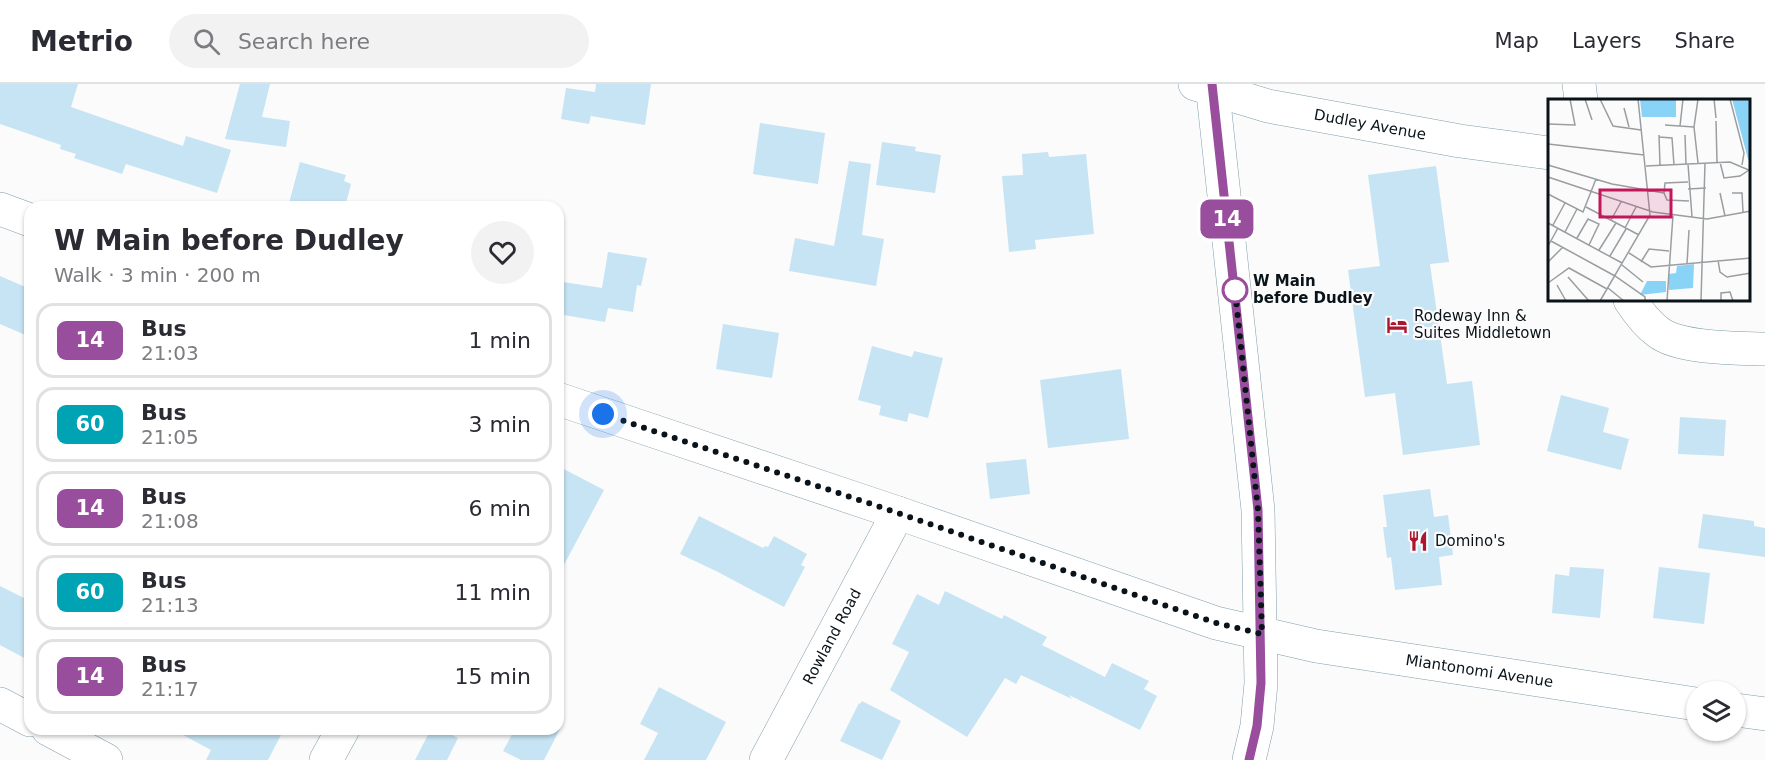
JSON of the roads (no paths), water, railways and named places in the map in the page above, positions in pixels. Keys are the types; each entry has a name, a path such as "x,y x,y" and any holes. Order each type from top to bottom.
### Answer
{"main road":[{"path":"1579,84 1581,99"},
{"path":"1206,85 1258,510 1262,634 1261,683 1257,726 1249,760"},
{"name":"Dudley Avenue","path":"1206,85 1268,106 1460,141 1548,153"},
{"path":"0,209 24,218"},
{"path":"1631,302 1639,313 1667,338 1716,347 1765,349"},
{"name":"Miantonomi Avenue","path":"564,401 1216,623 1316,646 1686,702"},
{"name":"Rowland Road","path":"766,760 898,513"},
{"path":"0,704 24,717"},
{"path":"1746,711 1765,714"},
{"path":"59,735 106,760"},
{"path":"326,760 340,735"}],"place":[{"name":"W Main before Dudley","path":"1235,290"},
{"name":"Rodeway Inn & Suites Middletown","path":"1397,325"},
{"name":"Domino's","path":"1418,541"}]}
